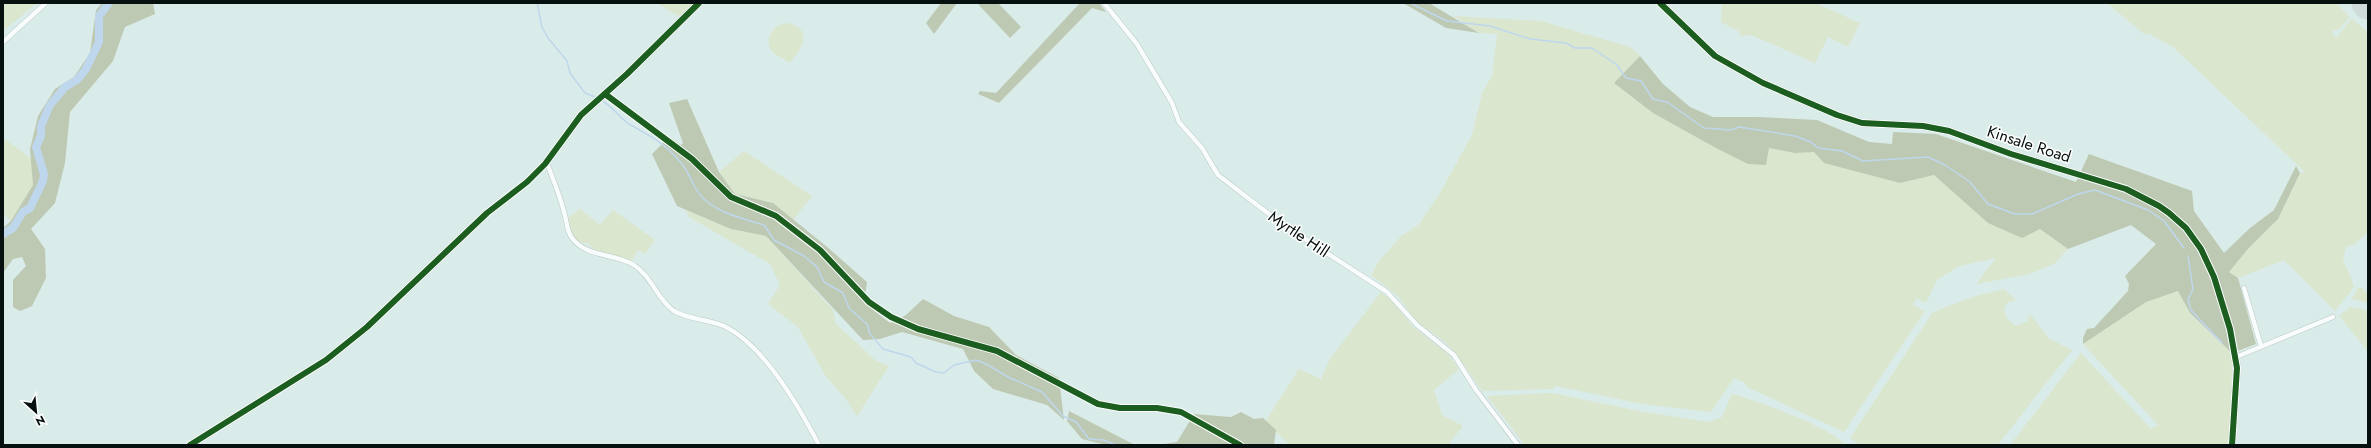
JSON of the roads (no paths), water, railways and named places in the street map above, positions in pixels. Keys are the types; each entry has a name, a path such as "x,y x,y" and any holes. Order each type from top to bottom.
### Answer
{"main road":[{"path":"190,445 213,429 257,405 343,348 487,213 527,182 545,164 581,115 699,3"},
{"name":"Kinsale Road","path":"1660,3 1715,56 1763,83 1837,115 1862,123 1923,126 1949,131 2011,154 2126,189 2159,206 2186,228 2204,255 2223,305 2236,356 2236,389 2232,445"}],"street":[{"path":"3,42 46,3"},
{"name":"Myrtle Hill","path":"1104,3 1141,51 1172,103 1179,122 1202,148 1218,175 1282,224 1387,292 1416,325 1454,356 1476,390 1518,445"},
{"path":"601,97 692,159 731,197 766,210 782,221 820,250 869,302 890,317 918,329 997,351 1098,404 1120,408 1157,408 1181,412 1240,445"},
{"path":"545,164 548,166 565,214 569,234 573,239 589,250 634,265 674,311 712,321 739,335 780,381 792,398 819,445"},
{"path":"2244,288 2261,346"},
{"path":"2236,356 2333,317"}],"waterway":[{"path":"3,234 13,228 23,212 30,208 43,181 44,174 36,147 41,136 41,126 50,105 65,87 77,80 86,69 99,42 99,16 109,3"},
{"path":"537,3 542,27 548,38 567,61 570,73 585,93 598,98"},
{"path":"1410,3 1447,21 1490,26 1530,39 1566,43 1575,48 1592,48 1617,65 1626,78 1641,81 1653,99 1667,102 1704,128 1731,130 1739,127 1795,136 1811,142 1818,148 1842,151 1863,161 1928,157 1945,165 1970,182 1988,204 2015,214 2032,214 2078,194 2095,190 2148,210 2164,221 2184,248"},
{"path":"601,100 609,105 629,124 669,150 682,164 701,196 711,205 725,212 764,225 774,240 804,256 817,267 824,282 843,293 849,308 867,324 870,334 883,349 911,357 916,363 936,372 944,373 954,365 976,360 986,364 1008,377 1042,392 1063,416 1076,422 1089,439 1103,440 1116,445"},
{"path":"2188,256 2193,289 2188,300 2191,310 2222,343"}]}
